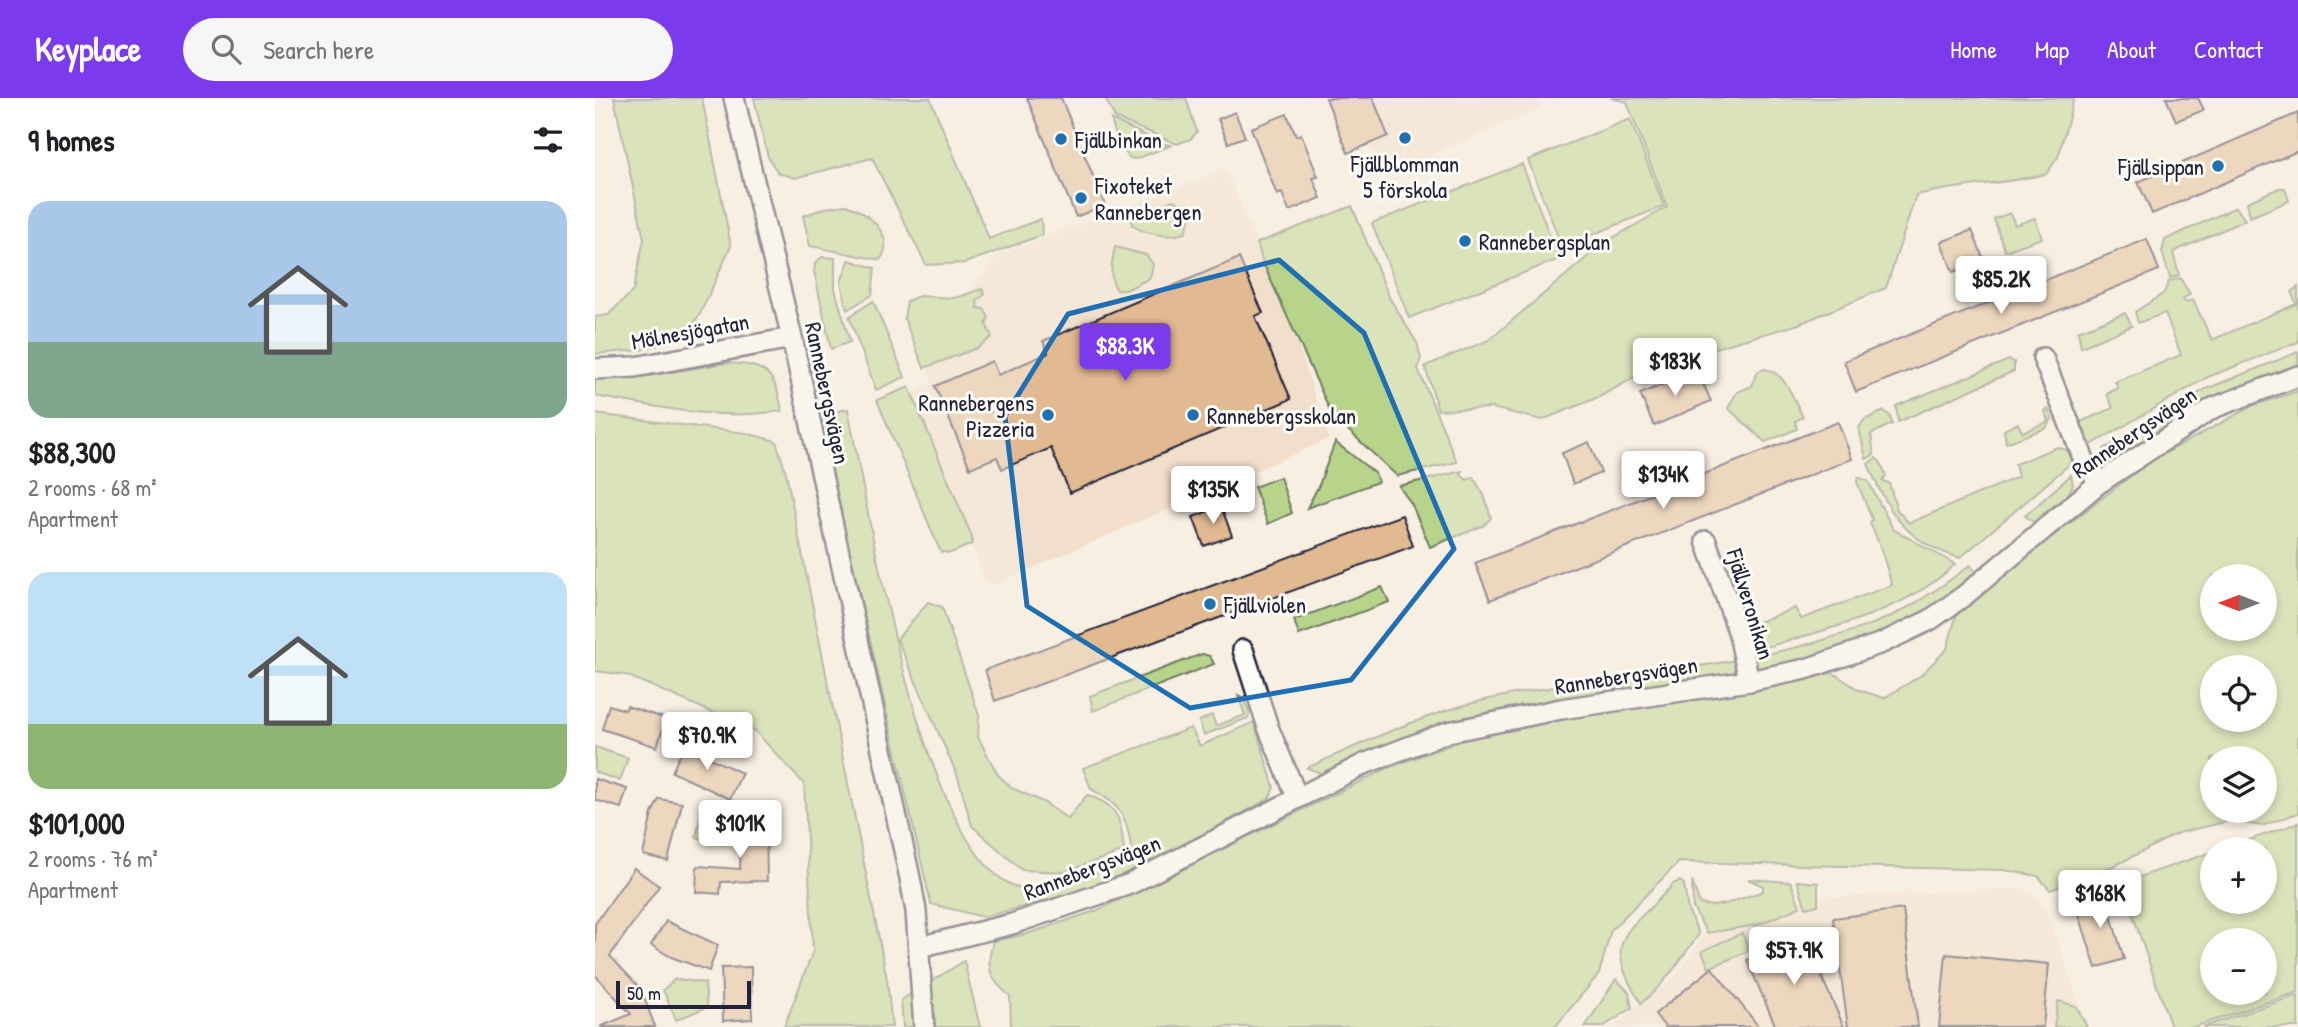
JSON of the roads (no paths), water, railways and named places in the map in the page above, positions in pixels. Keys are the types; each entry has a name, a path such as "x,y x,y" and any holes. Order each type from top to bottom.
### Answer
{"street":[{"name":"Rannebergsvägen","path":"734,98 792,338 910,878 919,947 924,1027"},
{"name":"Mölnesjögatan","path":"595,369 635,366 792,338"},
{"path":"2043,358 2084,460 2099,483"},
{"name":"Rannebergsvägen","path":"919,947 1012,924 1118,888 1364,764 1448,733 1561,709 1749,681 1806,669 1882,643 1930,620 1965,596 2099,483 2213,408 2298,376"},
{"name":"Fjällveronikan","path":"1706,541 1734,618 1749,681"},
{"path":"1243,650 1268,727 1297,797"}],"place":[{"name":"Fjällblomman 5 förskola","path":"1405,138"},
{"name":"Fjällbinkan","path":"1061,139"},
{"name":"Fjällsippan","path":"2218,166"},
{"name":"Fixoteket Rannebergen","path":"1081,198"},
{"name":"Rannebergsplan","path":"1465,241"},
{"name":"Rannebergens Pizzeria","path":"1048,415"},
{"name":"Rannebergsskolan","path":"1193,415"},
{"name":"Fjällviolen","path":"1210,604"}]}
